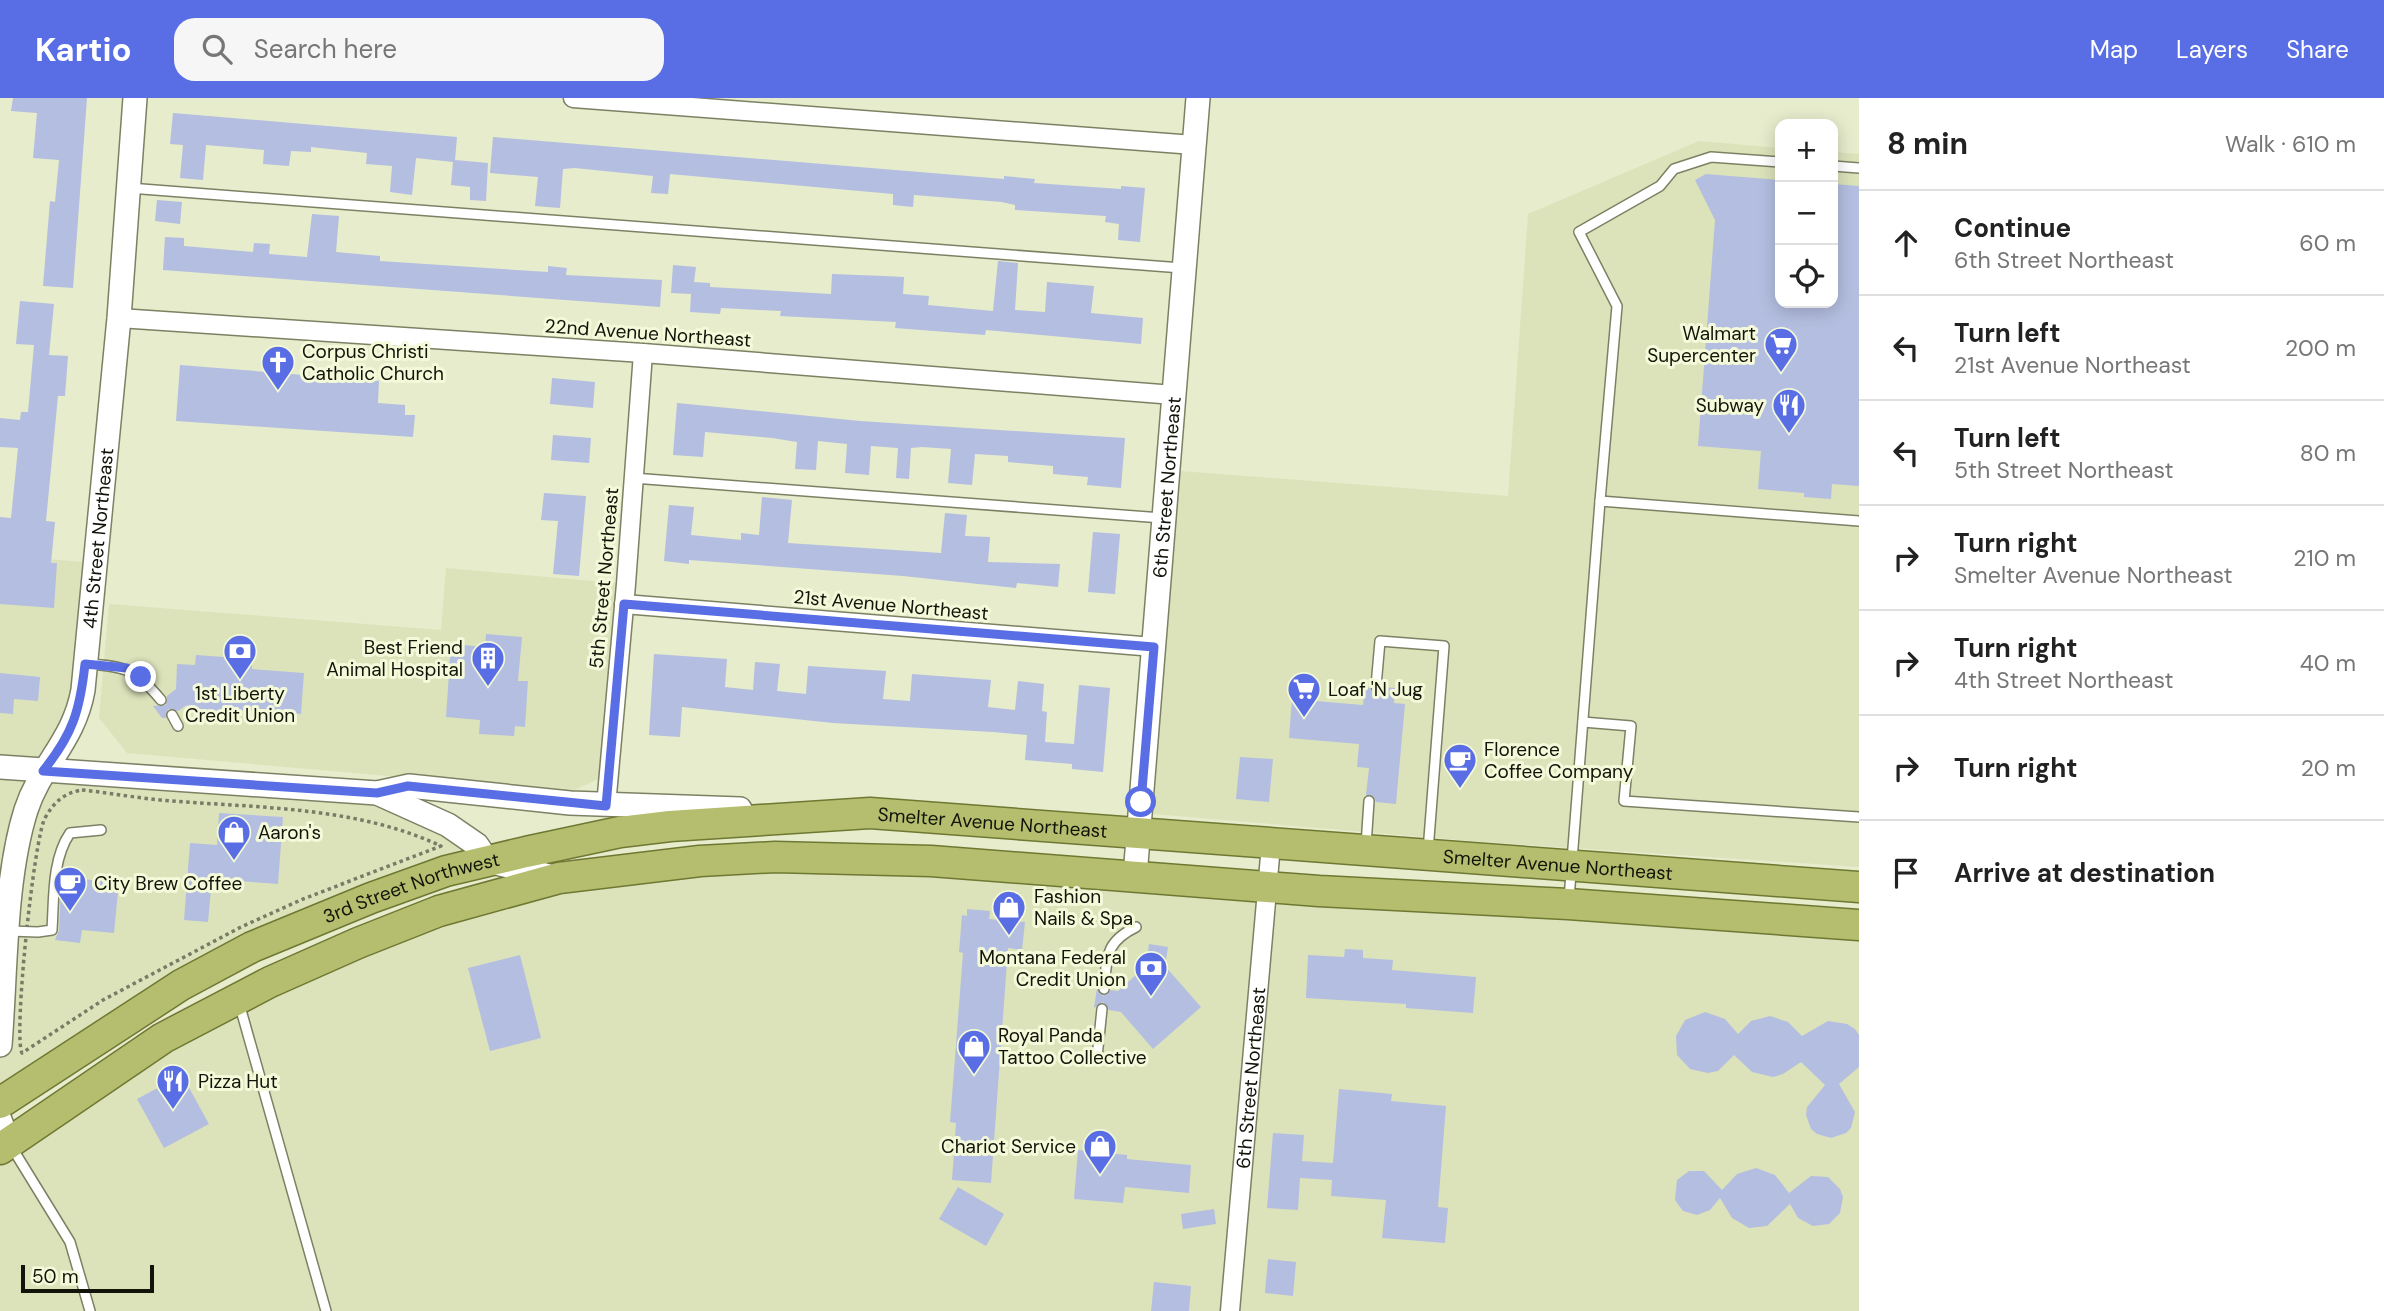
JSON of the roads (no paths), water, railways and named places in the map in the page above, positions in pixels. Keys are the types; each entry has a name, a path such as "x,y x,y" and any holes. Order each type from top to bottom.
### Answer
{"highway":[{"name":"Smelter Avenue Northeast","path":"870,813 1859,887"},
{"name":"3rd Street Northwest","path":"0,1103 147,1006 252,947 371,898 446,871 633,830 870,813"},
{"name":"Smelter Avenue Northeast","path":"838,858 940,861 1268,887 1568,904 1859,925"},
{"name":"3rd Street Northwest","path":"3,1137 163,1038 238,998 358,943 439,911 559,878 700,861 838,858"}],"street":[{"name":"4th Street Northeast","path":"0,1045 19,931 15,850 27,808 43,771 63,747 78,716 120,318 135,98"},
{"path":"573,98 1194,145"},
{"name":"6th Street Northeast","path":"1135,876 1198,98"},
{"name":"22nd Avenue Northeast","path":"120,318 643,354 1174,395"},
{"name":"5th Street Northeast","path":"606,806 643,354"},
{"name":"21st Avenue Northeast","path":"624,604 1154,647"},
{"name":"Smelter Avenue Northeast","path":"0,767 377,793 408,786 606,806 870,813"},
{"name":"Smelter Avenue Northeast","path":"377,793 448,825 477,845 488,861"},
{"name":"6th Street Northeast","path":"1230,1311 1272,845"},
{"path":"488,861 559,878"}],"lane":[{"path":"1568,904 1617,306 1579,232 1660,186 1674,169 1712,157 1775,162"},
{"path":"1838,166 1859,168"},
{"path":"129,188 1184,269"},
{"path":"634,478 1164,519"},
{"path":"1600,501 1859,522"},
{"path":"1376,687 1380,641 1444,646 1427,856"},
{"path":"85,664 127,668 141,677 161,700"},
{"path":"172,715 178,726"},
{"path":"1583,722 1631,726 1624,801 1859,817"},
{"path":"1366,852 1369,801"},
{"path":"19,931 52,930 57,869 63,843 70,833 101,830"},
{"path":"1104,989 1107,954 1117,936 1136,927"},
{"path":"238,998 326,1311"},
{"path":"1097,1057 1102,1009"},
{"path":"3,1137 70,1242 90,1311"}],"place":[{"name":"Walmart Supercenter","path":"1781,374"},
{"name":"Corpus Christi Catholic Church","path":"278,392"},
{"name":"Subway","path":"1789,435"},
{"name":"1st Liberty Credit Union","path":"240,681"},
{"name":"Best Friend Animal Hospital","path":"488,688"},
{"name":"Loaf 'N Jug","path":"1304,719"},
{"name":"Florence Coffee Company","path":"1460,790"},
{"name":"Aaron's","path":"234,862"},
{"name":"City Brew Coffee","path":"70,913"},
{"name":"Fashion Nails & Spa","path":"1009,937"},
{"name":"Montana Federal Credit Union","path":"1151,998"},
{"name":"Royal Panda Tattoo Collective","path":"974,1076"},
{"name":"Pizza Hut","path":"173,1111"},
{"name":"Chariot Service","path":"1100,1176"}]}
